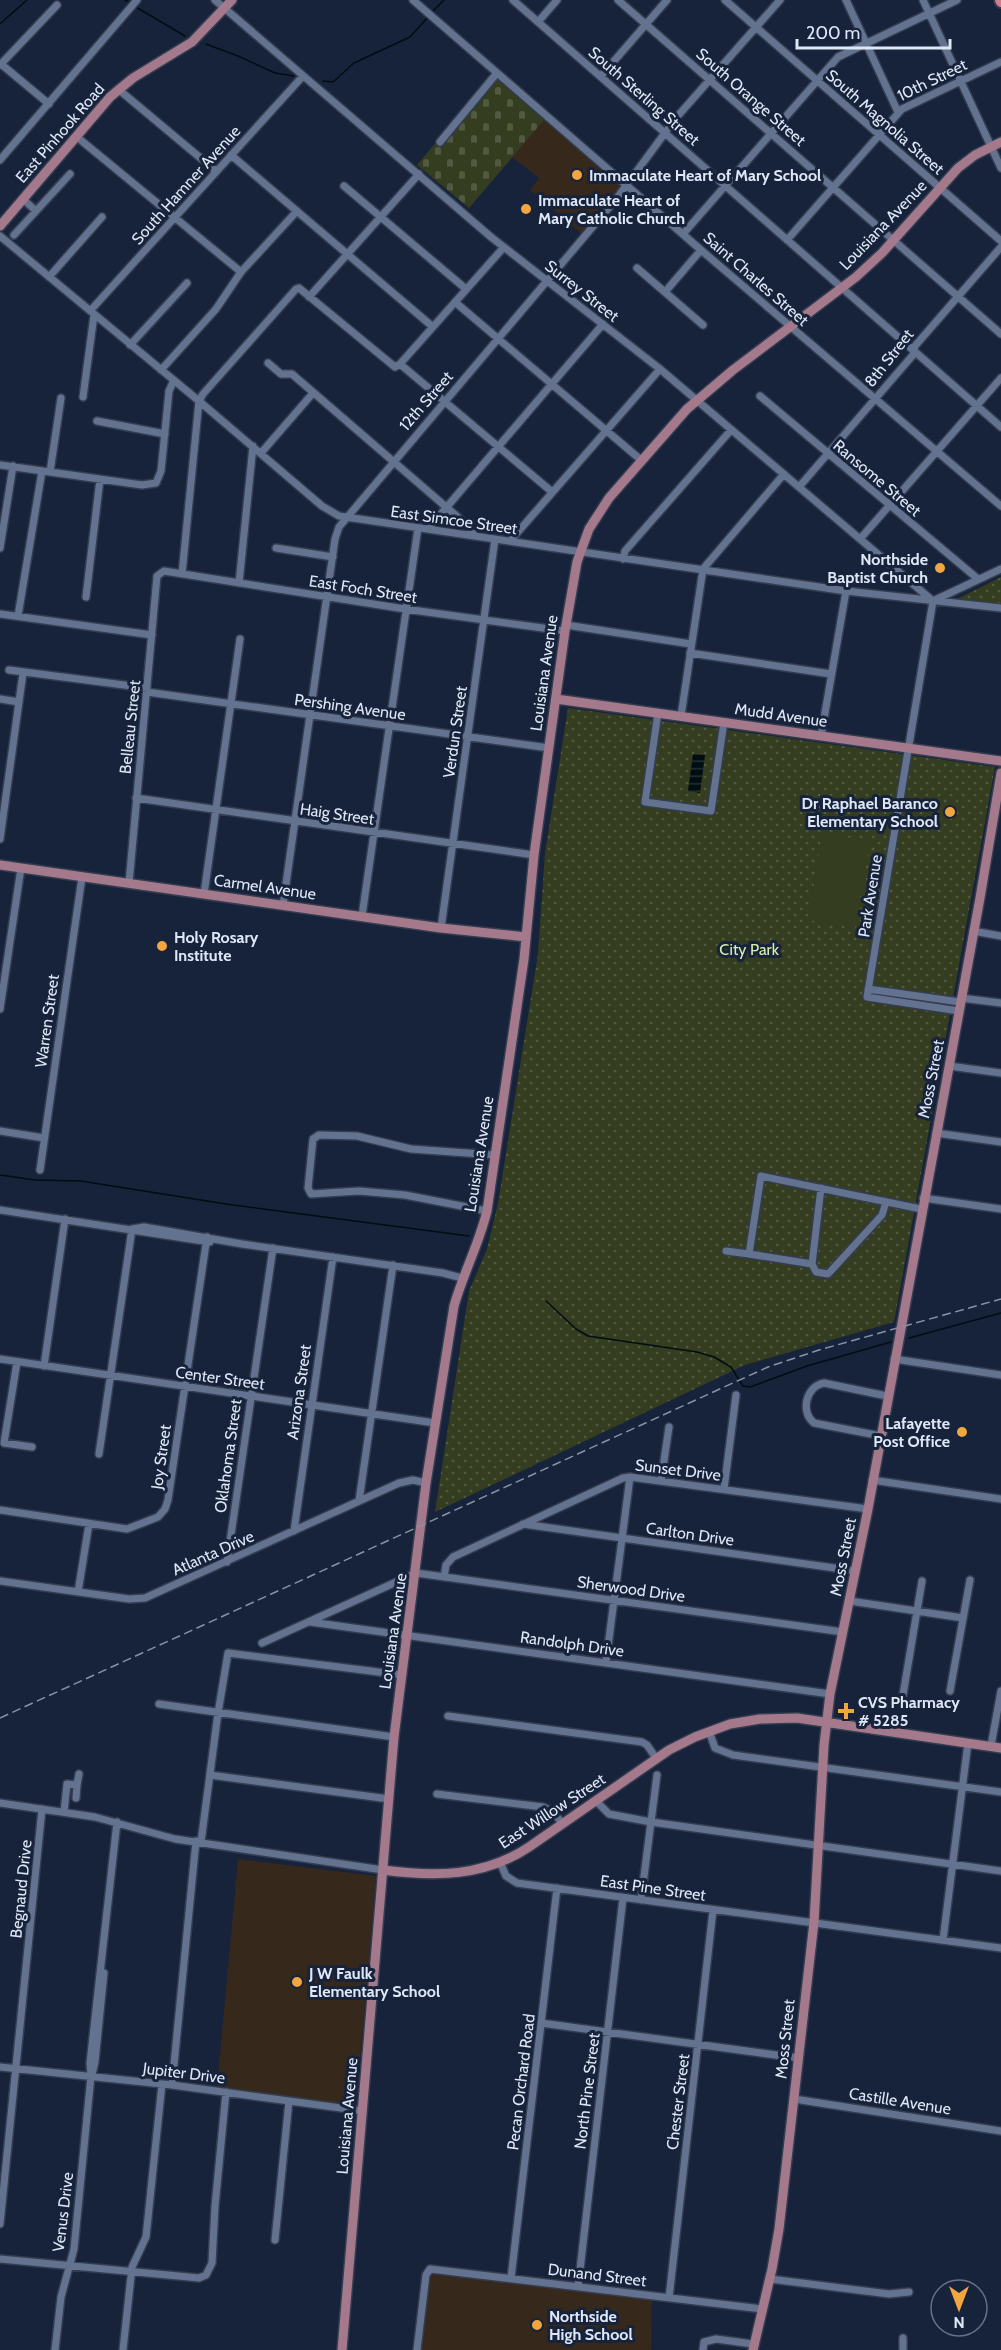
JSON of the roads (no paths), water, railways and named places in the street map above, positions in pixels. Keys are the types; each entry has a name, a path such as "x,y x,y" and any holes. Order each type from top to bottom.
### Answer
{"main road":[{"name":"East Pinhook Road","path":"0,226 118,89 188,46 232,0"},
{"name":"Louisiana Avenue","path":"342,2350 394,1737 426,1483 451,1320 462,1278 478,1242 487,1210 526,937 534,855 579,551 599,511 669,427 696,401 842,288 894,240 964,163 1001,142"},
{"name":"Mudd Avenue","path":"556,699 1001,761"},
{"name":"Moss Street","path":"753,2347 770,2279 779,2229 814,1922 822,1767 830,1694 868,1509 1001,774"},
{"name":"Carmel Avenue","path":"0,865 441,928 526,937"},
{"name":"East Willow Street","path":"383,1870 437,1875 479,1870 500,1862 523,1851 656,1758 680,1744 709,1731 760,1719 797,1718 996,1747"}],"street":[{"path":"0,160 136,0"},
{"name":"Surrey Street","path":"215,0 504,248 660,369 933,601"},
{"name":"Saint Charles Street","path":"413,0 1001,506"},
{"name":"South Sterling Street","path":"513,0 1001,427"},
{"path":"538,22 557,0"},
{"name":"South Orange Street","path":"618,0 1001,334"},
{"path":"601,76 667,0"},
{"name":"South Magnolia Street","path":"725,0 1001,241"},
{"name":"12th Street","path":"283,906 337,530 627,186 664,132 756,27 772,4 780,0"},
{"path":"846,0 898,112"},
{"path":"923,0 1001,168"},
{"path":"684,234 838,57 957,0"},
{"path":"49,104 0,65 57,5"},
{"name":"10th Street","path":"787,240 898,112 1001,62"},
{"path":"440,142 497,73"},
{"name":"South Hamner Avenue","path":"92,313 174,218 303,76"},
{"path":"118,89 216,171"},
{"path":"77,137 241,273"},
{"path":"231,155 433,327"},
{"path":"14,236 70,174"},
{"path":"309,297 419,174"},
{"path":"344,186 466,289"},
{"path":"22,199 36,211"},
{"path":"160,370 216,309 241,273 297,211"},
{"path":"49,277 102,217"},
{"name":"East Simcoe Street","path":"0,236 332,513 346,518 846,591 1001,608"},
{"name":"8th Street","path":"799,487 875,398 915,346 1001,247"},
{"path":"182,574 199,401 296,289 299,288 395,367 504,248"},
{"path":"665,292 701,250"},
{"path":"637,268 703,325"},
{"path":"130,345 187,283"},
{"path":"455,302 641,460"},
{"path":"83,397 92,313"},
{"path":"428,529 603,324"},
{"path":"268,363 281,374 292,374 467,525 475,536"},
{"path":"400,364 551,491"},
{"path":"510,541 551,491 660,369"},
{"path":"861,539 1001,378"},
{"path":"0,465 142,485 156,483 161,471 169,392 174,380"},
{"path":"261,453 313,393"},
{"name":"Ransome Street","path":"760,396 978,579"},
{"path":"18,616 61,398"},
{"path":"97,421 165,434"},
{"path":"623,558 625,551 731,430"},
{"path":"239,583 253,446"},
{"path":"0,548 13,466"},
{"path":"681,716 702,570 784,474"},
{"path":"86,597 100,479"},
{"path":"362,916 418,528"},
{"name":"Verdun Street","path":"441,928 495,539"},
{"path":"276,548 333,557"},
{"path":"933,601 1001,569"},
{"name":"East Foch Street","path":"158,573 164,571 484,620 691,644"},
{"name":"Belleau Street","path":"129,883 158,573"},
{"path":"821,736 846,591"},
{"name":"Park Avenue","path":"933,601 868,989 960,1004"},
{"path":"0,614 152,635"},
{"path":"204,894 240,639"},
{"path":"690,653 831,674"},
{"name":"Pershing Avenue","path":"9,670 230,704 549,748"},
{"path":"0,839 23,672"},
{"path":"0,699 19,702"},
{"path":"658,713 645,802 711,811 724,722"},
{"name":"Haig Street","path":"136,798 534,855"},
{"path":"0,1010 21,868"},
{"name":"Warren Street","path":"40,1170 82,877"},
{"path":"973,932 1001,936"},
{"path":"960,1004 1001,1004"},
{"path":"949,1066 1001,1074"},
{"path":"0,1131 44,1138"},
{"path":"936,1133 1001,1142"},
{"path":"487,1210 405,1195 358,1191 311,1194 308,1188 314,1137 319,1135 357,1137 411,1149 495,1155"},
{"path":"748,1254 761,1176 921,1209"},
{"path":"821,1188 812,1264 816,1272 828,1274 882,1215 886,1202"},
{"path":"923,1198 1001,1209"},
{"path":"0,1214 0,1210 132,1229 144,1227 206,1240 393,1265 452,1274 462,1278"},
{"path":"44,1366 65,1219"},
{"path":"99,1454 132,1229"},
{"name":"Joy Street","path":"0,1510 130,1529 162,1514 168,1500 206,1240"},
{"name":"Oklahoma Street","path":"227,1562 273,1248"},
{"path":"726,1251 812,1264"},
{"name":"Arizona Street","path":"294,1531 333,1257"},
{"path":"358,1501 393,1265"},
{"name":"Center Street","path":"0,1359 435,1423"},
{"path":"894,1359 1001,1375"},
{"path":"17,1362 4,1443 32,1447"},
{"path":"881,1436 814,1423 808,1418 806,1408 810,1391 818,1384 824,1383 887,1396"},
{"path":"724,1489 736,1395"},
{"path":"661,1481 669,1427"},
{"path":"606,1662 630,1477"},
{"name":"Sunset Drive","path":"444,1576 446,1565 453,1557 521,1524 630,1477 868,1509"},
{"path":"873,1480 1001,1499"},
{"name":"Atlanta Drive","path":"0,1581 145,1599 404,1481 426,1483"},
{"path":"78,1592 88,1524"},
{"name":"Carlton Drive","path":"521,1524 856,1570"},
{"path":"262,1643 416,1573"},
{"name":"Sherwood Drive","path":"416,1573 843,1632"},
{"path":"950,1691 970,1580"},
{"path":"902,1701 922,1581"},
{"path":"850,1601 963,1618"},
{"name":"Randolph Drive","path":"310,1622 830,1694"},
{"path":"172,2085 198,1842 228,1653 402,1675"},
{"path":"996,1747 1001,1691"},
{"path":"159,1704 394,1737"},
{"path":"448,1716 642,1742 656,1758"},
{"path":"709,1731 715,1748 725,1753 1001,1792"},
{"path":"942,1940 968,1743"},
{"path":"76,1798 79,1774"},
{"path":"210,1775 389,1799"},
{"path":"641,1900 657,1775"},
{"path":"64,1812 67,1784 77,1785"},
{"path":"438,1794 543,1807 552,1811 563,1824"},
{"path":"596,1801 609,1814 651,1822 1001,1870"},
{"name":"East Willow Street","path":"0,1803 117,1822 158,1835 198,1842 383,1870"},
{"name":"Begnaud Drive","path":"0,2223 42,1809"},
{"name":"Venus Drive","path":"55,2350 61,2297 74,2249 91,2076 90,2063 117,1822"},
{"name":"East Pine Street","path":"500,1862 506,1875 514,1882 1001,1948"},
{"name":"Pecan Orchard Road","path":"511,2278 557,1888"},
{"name":"North Pine Street","path":"578,2287 623,1898"},
{"name":"Chester Street","path":"669,2298 713,1910"},
{"path":"541,2023 798,2058"},
{"name":"Jupiter Drive","path":"0,2067 172,2085 363,2111"},
{"path":"123,2350 131,2272 146,2237 162,2084"},
{"path":"0,2259 199,2278 206,2275 212,2264 226,2092"},
{"name":"Castille Avenue","path":"794,2099 1001,2131"},
{"path":"275,2240 289,2101"},
{"name":"Dunand Street","path":"417,2350 428,2270 762,2309"},
{"path":"770,2279 889,2294 909,2292"},
{"path":"903,2338 903,2350"},
{"path":"703,2346 716,2339 753,2347"}],"waterway":[{"path":"0,24 27,0"},
{"path":"125,0 129,2"},
{"path":"432,12 444,0"},
{"path":"136,7 185,36"},
{"path":"323,81 333,82 354,63 410,37 429,16"},
{"path":"206,44 275,73 294,76"},
{"path":"0,1175 35,1180 81,1181 226,1204 469,1236"},
{"path":"546,1301 576,1329 588,1336 697,1352 714,1357 731,1367 743,1386 750,1387 807,1366 891,1342"},
{"path":"909,1338 1001,1313"}],"railway":[{"path":"0,1718 768,1367 819,1350 1001,1299"}],"place":[{"name":"Immaculate Heart of Mary School","path":"577,175"},
{"name":"Immaculate Heart of Mary Catholic Church","path":"526,209"},
{"name":"Northside Baptist Church","path":"940,568"},
{"name":"Dr Raphael Baranco Elementary School","path":"950,812"},
{"name":"Holy Rosary Institute","path":"162,946"},
{"name":"Lafayette Post Office","path":"962,1432"},
{"name":"CVS Pharmacy # 5285","path":"846,1711"},
{"name":"J W Faulk Elementary School","path":"297,1982"},
{"name":"Northside High School","path":"537,2325"}],"park label":[{"name":"City Park","path":"749,949"}]}
